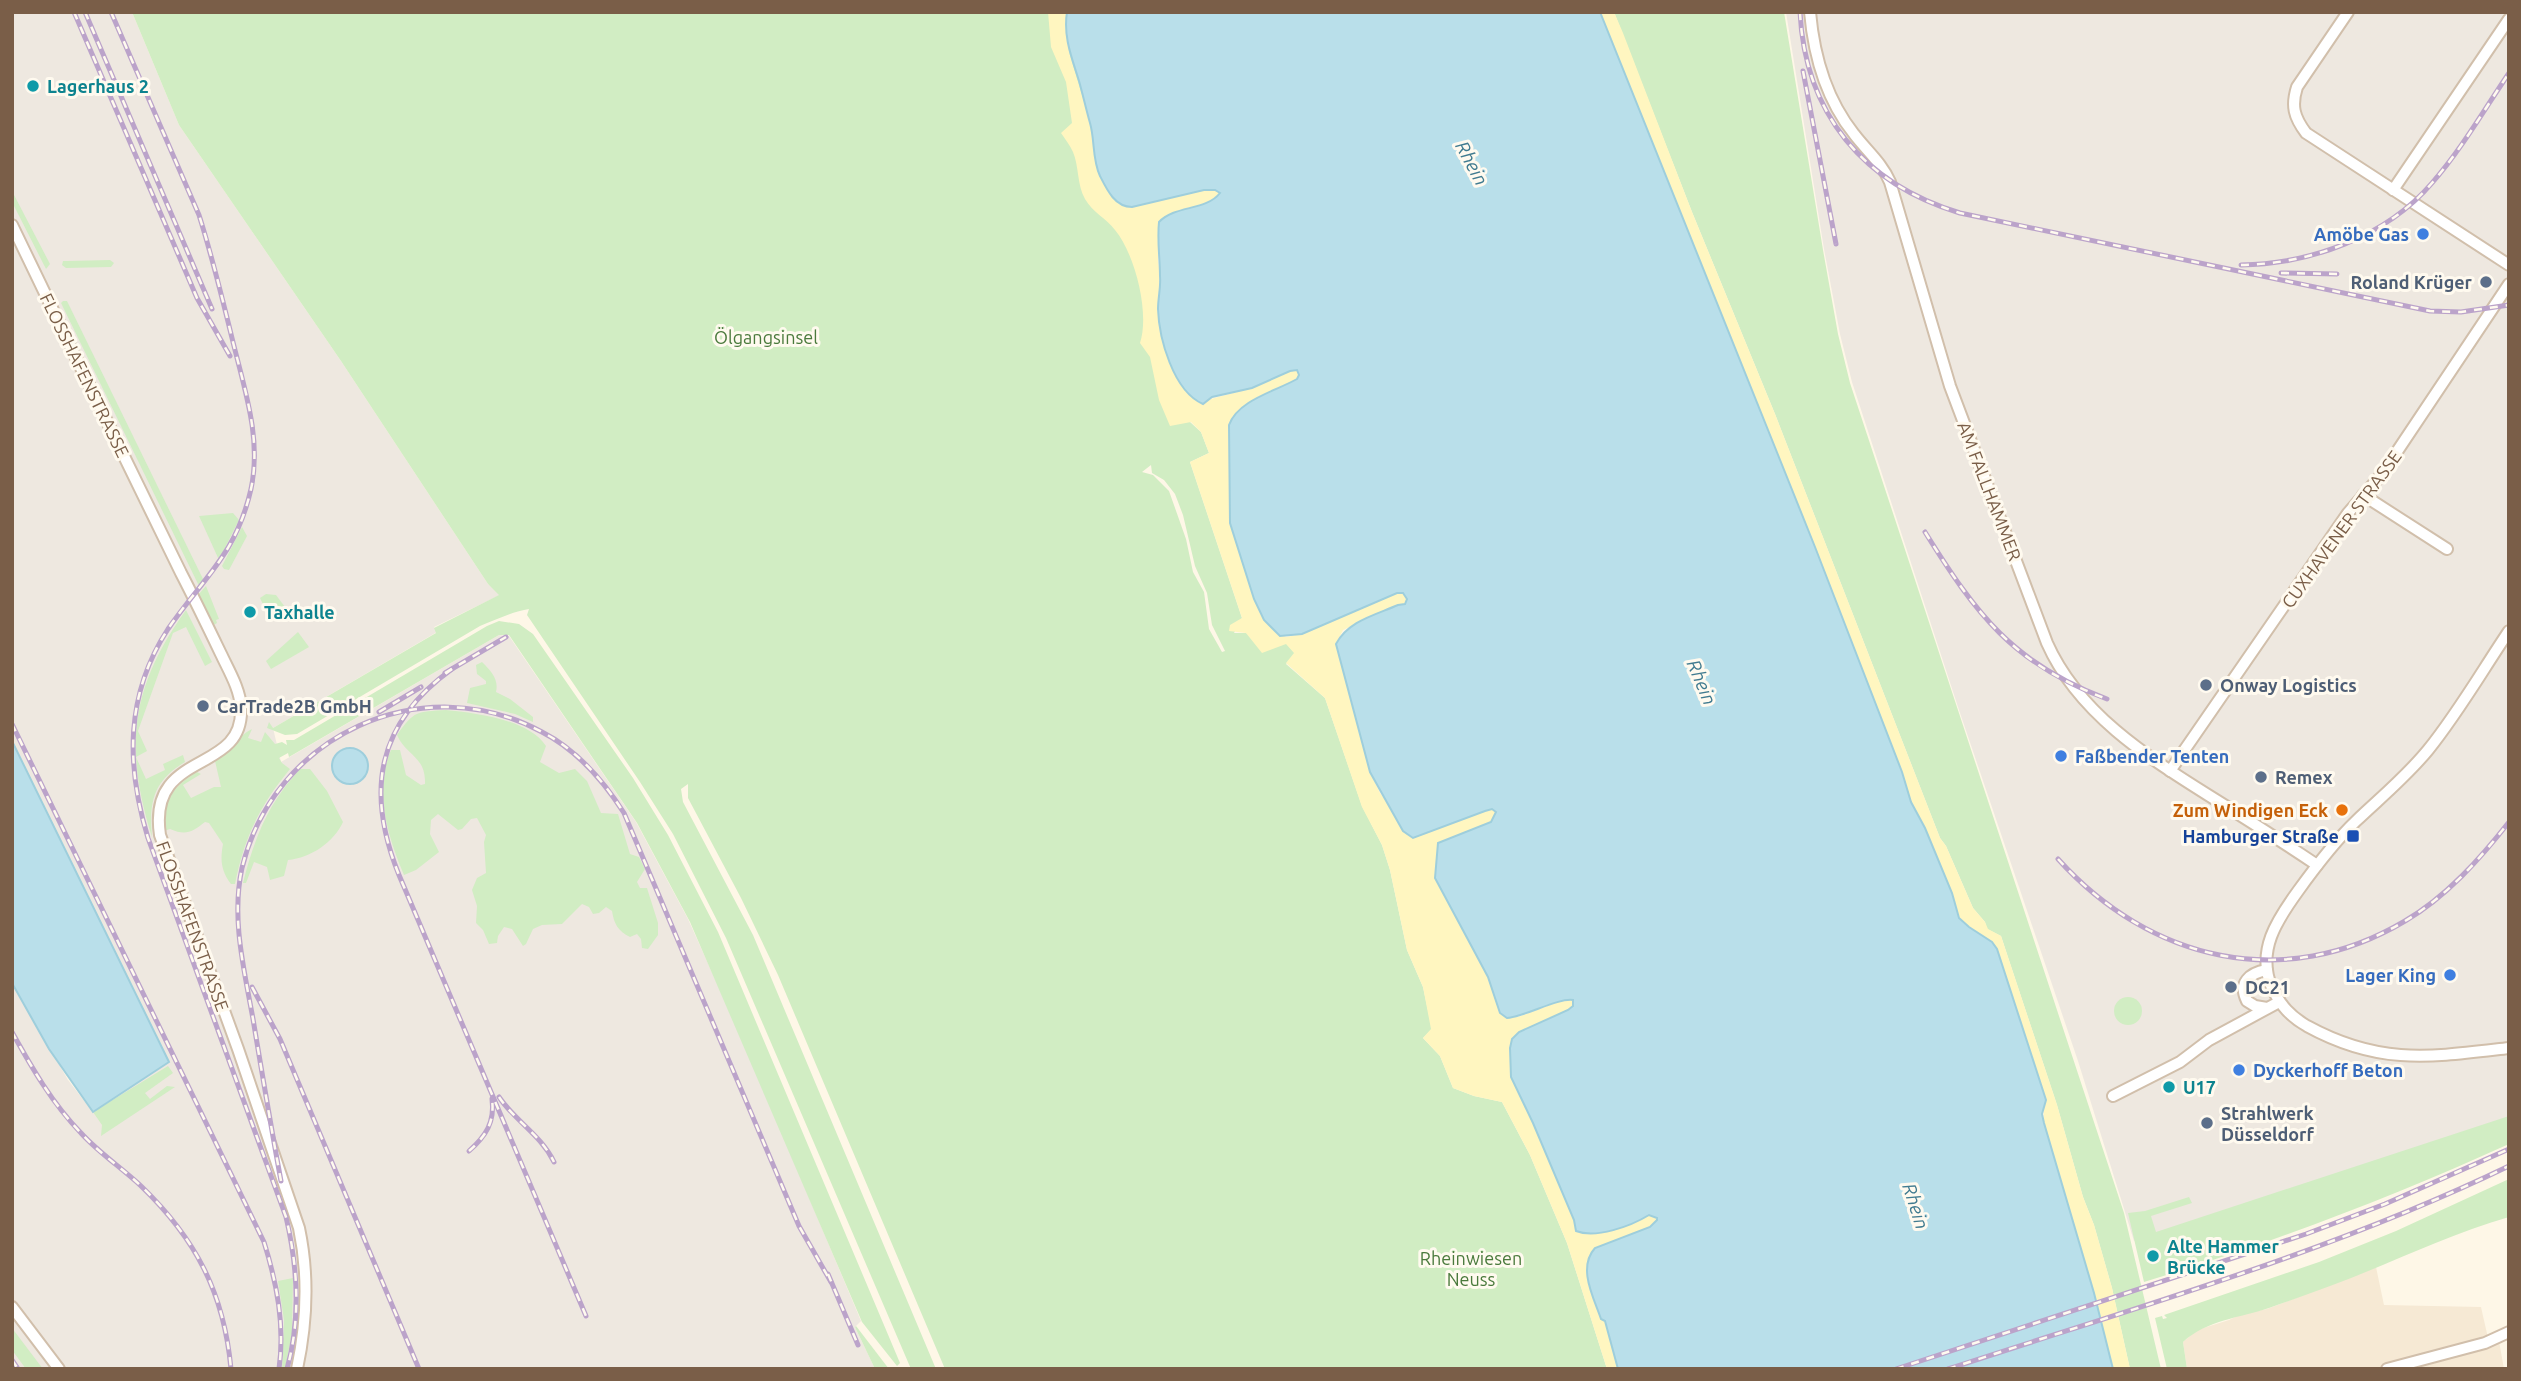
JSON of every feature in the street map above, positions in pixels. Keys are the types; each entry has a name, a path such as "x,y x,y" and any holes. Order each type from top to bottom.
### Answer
{"street":[{"name":"AM FALLHAMMER","path":"1810,12 1814,46 1833,101 1847,125 1883,168 1887,177 1920,276 1950,386 2051,652 2082,698 2125,739 2317,865"},
{"path":"2348,12 2297,88 2293,100 2296,120 2306,132 2509,265"},
{"path":"2393,190 2509,19"},
{"name":"FLOSSHAFENSTRASSE","path":"12,225 199,608 240,699 240,720 229,744 219,753 180,774 169,784 158,808 158,821 160,835 238,1049 299,1228 306,1302 297,1369"},
{"name":"CUXHAVENER STRASSE","path":"2170,771 2348,513 2382,474 2509,284"},
{"path":"2364,495 2447,549"},
{"path":"2509,631 2429,749 2403,778 2354,822 2317,865 2274,929 2267,947 2267,971 2279,1002 2290,1014 2324,1035 2370,1052 2427,1057 2509,1048"},
{"path":"2267,971 2251,974 2243,986 2247,1001 2267,1008"},
{"path":"2113,1096 2180,1062 2209,1040 2279,1002"},
{"path":"12,1307 59,1369"},
{"path":"2387,1369 2485,1343 2509,1332"}],"shaded area":[{"path":"12,12 132,12 179,125 341,361 488,584 500,595 434,627 437,632 273,728 281,762 499,635 509,636 636,822 688,919 746,1048 861,1321 855,1327 875,1369 12,1369 12,983 68,1080 92,1111 169,1062 12,741"},
{"path":"1786,12 2509,12 2509,1119 2134,1241 2078,1061 1852,382 1824,249"},
{"path":"2376,1267 2384,1305 2481,1307 2488,1338 2499,1341 2504,1369 2187,1369 2183,1342 2197,1330 2241,1314 2267,1309"}],"green space":[{"path":"132,12 1057,12 1190,422 1201,432 1209,453 1190,462 1242,618 1234,633 1246,633 1277,646 1286,643 1295,653 1286,664 1325,698 1362,806 1382,845 1390,870 1407,950 1423,987 1432,1029 1423,1038 1440,1056 1453,1088 1502,1102 1530,1155 1567,1243 1607,1369 945,1369 778,975 688,798 688,784 681,789 683,802 753,935 936,1369 911,1369 726,938 673,834 527,615 529,609 480,626 297,734 285,735 267,728 269,722 273,728 436,633 434,628 499,595 488,584 341,361 179,125","holes":["1151,465 1152,473 1164,480 1175,494 1195,566 1207,593 1212,625 1225,651 1222,652 1209,629 1204,592 1193,572 1186,539 1169,491 1153,475 1142,472"]},
{"path":"1614,12 1784,12 1823,250 1850,383 2124,1213 2161,1369 2130,1369 2112,1288 2094,1225 2001,936 1987,929 1985,922 1973,908 1940,838 1775,414"},
{"path":"12,191 50,264 46,269 12,202"},
{"path":"110,260 114,263 111,267 66,268 62,265 63,261"},
{"path":"67,301 204,581 199,586 61,303"},
{"path":"233,513 239,520 219,560 199,516"},
{"path":"242,527 247,536 229,570 224,569 222,566"},
{"path":"206,586 219,619 212,626 198,595"},
{"path":"266,594 276,595 288,611 286,616 278,611 272,621 270,619 260,598"},
{"path":"186,610 212,662 205,666 186,627 173,633 138,731 147,751 136,757 138,719 143,693 167,638"},
{"path":"499,621 519,624 533,634 633,778 668,835 718,932 900,1363 897,1366 862,1322 690,922 637,823 509,635 499,635 289,757 288,753 279,758 290,769 270,796 248,837 235,884 231,884 225,875 223,844 209,823 205,822 189,832 170,829 164,831 168,804 175,790 197,772 201,774 183,785 191,798 214,787 221,787 215,761 247,732 252,729 248,738 261,742 265,732 275,744 282,742 287,745 286,740 294,740"},
{"path":"298,632 309,647 271,669 266,661"},
{"path":"482,662 495,679 496,692 533,717 533,722 515,714 467,703 470,688 486,684 477,674 476,665"},
{"path":"446,710 500,719 527,729 546,746 540,762 559,773 575,769 587,781 601,813 618,814 630,854 639,857 645,869 637,882 640,888 647,888 658,923 658,935 648,949 642,948 637,934 630,937 620,930 612,911 606,907 593,914 589,907 582,904 562,924 542,925 533,929 523,946 512,929 504,927 497,943 489,944 483,930 476,923 477,906 472,890 477,878 486,873 486,835 477,818 471,819 458,830 438,814 431,820 430,834 439,852 416,870 404,875 385,813 383,781 386,765 391,750 400,750 406,775 421,785 425,784 422,767 397,735 417,714"},
{"path":"183,755 185,762 166,777 155,793 151,813 152,837 143,805 136,758 146,779 165,770 163,764"},
{"path":"300,769 310,769 327,791 343,822 334,836 321,848 297,859 288,860 284,876 270,880 267,867 254,862 246,883 243,883 252,851 271,808"},
{"path":"2128,997 2138,1001 2142,1011 2138,1021 2128,1025 2118,1021 2114,1011 2118,1001"},
{"path":"168,1066 173,1073 145,1093 150,1099 167,1086 175,1087 101,1136 102,1125 93,1112"},
{"path":"2509,1116 2509,1144 2329,1219 2144,1282 2128,1213 2145,1211 2189,1197 2192,1203 2151,1216 2156,1232"},
{"path":"2509,1179 2509,1217 2463,1232 2292,1300 2202,1329 2183,1342 2187,1369 2167,1369 2155,1318 2167,1318 2164,1315 2319,1262 2396,1231"},
{"path":"293,1278 292,1333 285,1369 282,1369 284,1320 278,1281"},
{"path":"856,1326 889,1369 875,1369"},
{"path":"12,1328 43,1369 26,1369 12,1350"}],"sand":[{"path":"1048,12 1067,12 1069,52 1091,125 1099,175 1116,202 1132,207 1204,190 1220,193 1209,202 1175,212 1159,222 1158,307 1161,335 1171,366 1207,400 1252,388 1290,371 1297,370 1299,375 1298,379 1258,397 1232,417 1230,523 1254,599 1272,629 1286,637 1302,634 1397,593 1403,593 1407,599 1405,604 1343,630 1336,644 1370,772 1380,793 1413,837 1485,811 1492,809 1496,812 1497,815 1491,822 1438,843 1435,878 1488,977 1500,1013 1518,1017 1564,1000 1573,1000 1573,1006 1568,1010 1519,1032 1512,1039 1510,1048 1511,1077 1574,1220 1576,1231 1649,1215 1656,1217 1657,1220 1650,1227 1618,1239 1587,1263 1587,1274 1601,1319 1605,1321 1618,1369 1607,1369 1567,1243 1530,1155 1502,1102 1453,1088 1440,1056 1423,1038 1431,1029 1423,987 1407,950 1390,870 1382,845 1362,807 1325,698 1286,663 1294,653 1286,644 1262,653 1246,633 1229,631 1230,625 1242,618 1190,462 1209,453 1201,432 1191,422 1170,426 1159,400 1150,357 1140,343 1143,331 1142,300 1129,254 1115,230 1082,194 1073,152 1061,133 1072,123 1066,82 1051,47"},
{"path":"1600,12 1614,12 1623,33 1940,838 1973,908 1988,929 2001,936 2094,1225 2112,1288 2130,1369 2113,1369 2094,1293 2044,1123 2043,1089 1997,949 1992,942 1961,921 1925,828 1911,802 1902,772 1815,547"}],"water":[{"name":"Rhein","path":"1067,12 1600,12 1815,547 1902,772 1911,802 1952,893 1959,918 1992,942 1997,949 2046,1100 2042,1114 2044,1123 2094,1293 2113,1369 1618,1369 1605,1321 1601,1319 1591,1293 1587,1265 1595,1248 1650,1227 1657,1218 1649,1215 1623,1227 1603,1232 1576,1231 1574,1220 1511,1077 1512,1039 1519,1032 1568,1010 1573,1006 1573,1000 1507,1018 1500,1013 1488,977 1435,878 1438,843 1491,822 1496,812 1492,809 1485,811 1413,838 1403,831 1370,772 1336,644 1355,624 1405,604 1407,599 1403,593 1397,593 1302,634 1280,636 1264,620 1254,599 1230,523 1229,425 1240,409 1258,397 1297,379 1299,375 1297,370 1290,371 1252,388 1212,397 1203,404 1183,388 1170,362 1159,321 1159,222 1173,213 1207,203 1220,193 1204,190 1132,207 1121,204 1112,197 1096,163 1092,129 1067,39"},
{"path":"12,741 169,1062 93,1112 49,1049 12,983"},
{"path":"350,748 363,753 368,766 363,779 350,784 337,779 332,766 337,753"}],"railway":[{"path":"74,12 197,298 230,356"},
{"path":"85,12 212,309"},
{"path":"111,12 199,215 242,376 253,432 254,470 245,512 237,532 217,565 168,629 154,654 137,705 133,758 148,838 286,1217 296,1293 294,1331 287,1369"},
{"path":"1800,12 1804,49 1814,82 1828,113 1846,140 1869,164 1895,184 1926,200 1960,213 2430,311 2461,312 2509,305"},
{"path":"1803,71 1836,244"},
{"path":"2241,265 2320,253 2370,232 2392,218 2413,202 2443,170 2509,73"},
{"path":"2281,273 2337,274"},
{"path":"1925,532 1962,588 2000,633 2046,670 2107,699"},
{"path":"445,673 506,637"},
{"path":"452,669 407,712 393,736 381,787 382,815 388,844 586,1316"},
{"path":"379,712 421,687"},
{"path":"281,1181 238,925 242,868 259,821 286,782 319,749 359,726 403,711 449,707 496,714 542,732 567,748 598,778 624,813 799,1226 831,1282"},
{"path":"12,724 264,1242 279,1305 279,1369"},
{"path":"2058,859 2094,894 2134,922 2176,942 2221,955 2266,960 2313,956 2359,943 2405,921 2434,901 2462,876 2509,822"},
{"path":"252,987 280,1039 419,1369"},
{"path":"12,1032 43,1085 71,1122 95,1147 134,1179 160,1206 192,1247 204,1269 222,1316 231,1369"},
{"path":"499,1097 549,1152 554,1162"},
{"path":"469,1151 480,1140 491,1122 492,1099"},
{"path":"1896,1369 2306,1234 2385,1204 2509,1149"},
{"path":"1948,1369 2302,1252 2372,1226 2509,1166"},
{"path":"828,1274 858,1345"},
{"path":"12,1360 18,1369"}],"place":[{"name":"Lagerhaus 2","path":"33,86"},
{"name":"Amöbe Gas","path":"2423,234"},
{"name":"Roland Krüger","path":"2486,282"},
{"name":"Taxhalle","path":"250,612"},
{"name":"Onway Logistics","path":"2206,685"},
{"name":"CarTrade2B GmbH","path":"203,706"},
{"name":"Faßbender Tenten","path":"2061,756"},
{"name":"Remex","path":"2261,777"},
{"name":"Zum Windigen Eck","path":"2342,810"},
{"name":"Hamburger Straße","path":"2353,836"},
{"name":"Lager King","path":"2450,975"},
{"name":"DC21","path":"2231,987"},
{"name":"Dyckerhoff Beton","path":"2239,1070"},
{"name":"U17","path":"2169,1087"},
{"name":"Strahlwerk Düsseldorf","path":"2207,1123"},
{"name":"Alte Hammer Brücke","path":"2153,1256"}],"park label":[{"name":"Ölgangsinsel","path":"766,337"},
{"name":"Rheinwiesen Neuss","path":"1471,1268"}]}
